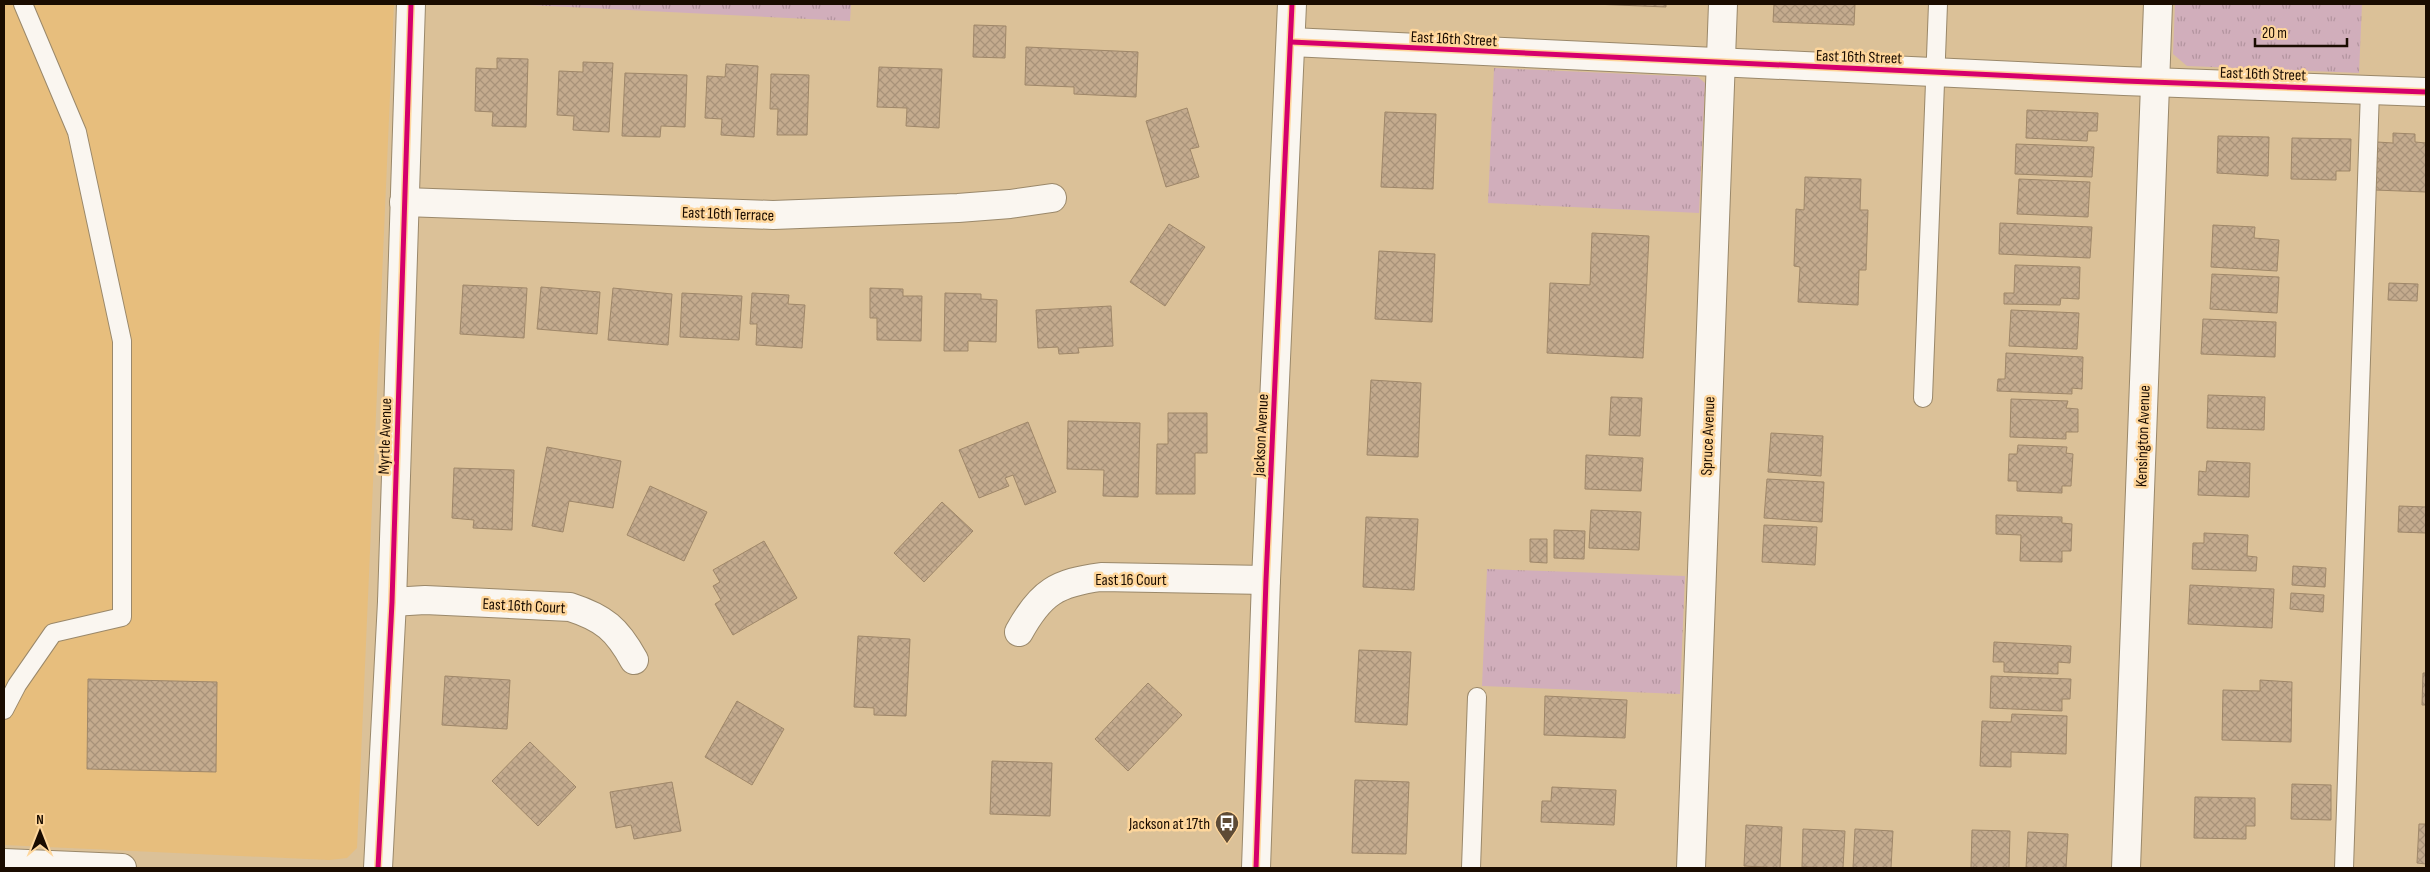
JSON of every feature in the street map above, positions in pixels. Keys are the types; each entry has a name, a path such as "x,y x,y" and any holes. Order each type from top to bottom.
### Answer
{"street":[{"name":"Myrtle Avenue","path":"378,868 392,602 411,4"},
{"name":"Jackson Avenue","path":"1256,868 1266,580 1292,4"},
{"name":"Spruce Avenue","path":"1691,868 1723,4"},
{"name":"Kensington Avenue","path":"2126,868 2158,4"},
{"name":"East 16th Street","path":"1291,42 1721,63 2426,92"},
{"name":"East 16th Terrace","path":"404,202 773,215 958,208 1010,204 1052,198"},
{"name":"East 16 Court","path":"1019,632 1031,610 1040,600 1061,586 1074,581 1101,577 1266,580"},
{"name":"East 16th Court","path":"392,602 425,600 570,607 593,614 614,629 634,660"},
{"path":"4,863 122,868"}],"lane":[{"path":"4,710 17,685 54,633 122,617 122,341 77,132 23,4"},
{"path":"1923,398 1938,4"},
{"path":"2344,868 2370,90"},
{"path":"1471,868 1477,697"}],"shaded area":[{"path":"4,4 394,4 357,848 347,858 329,860 4,845"}],"green space":[{"path":"506,4 851,4 850,21"},
{"path":"2175,4 2362,4 2359,73 2187,66 2173,54"},
{"path":"1494,68 1698,77 1705,83 1699,213 1488,203"},
{"path":"1487,569 1685,576 1680,694 1482,686"}],"building":[{"path":"1593,4 1666,4 1666,7"},
{"path":"1774,4 1855,4 1854,25 1773,22"},
{"path":"974,25 1006,26 1005,58 973,57"},
{"path":"1026,47 1138,52 1136,97 1074,94 1074,87 1025,85"},
{"path":"497,58 528,59 526,127 492,126 493,112 475,111 476,68 497,69"},
{"path":"583,62 613,63 609,132 573,130 574,116 557,115 559,71 583,72"},
{"path":"726,64 758,66 754,137 721,135 722,119 705,118 707,76 725,77"},
{"path":"879,67 942,69 939,128 906,126 907,108 877,107"},
{"path":"625,73 687,75 685,127 661,126 660,137 622,136"},
{"path":"771,74 809,75 807,135 777,135 778,109 770,109"},
{"path":"1187,108 1199,147 1190,149 1199,177 1166,187 1146,121"},
{"path":"2027,110 2098,113 2097,131 2088,131 2087,141 2026,138"},
{"path":"1385,112 1436,114 1433,189 1381,187"},
{"path":"2393,133 2415,134 2415,142 2426,143 2426,192 2375,190 2377,142 2393,143"},
{"path":"2218,136 2269,137 2268,176 2217,173"},
{"path":"2292,138 2351,139 2350,171 2336,171 2336,180 2291,179"},
{"path":"2016,144 2094,147 2092,177 2015,174"},
{"path":"1805,177 1861,179 1860,210 1868,210 1866,270 1859,270 1858,305 1798,302 1800,267 1794,266 1796,209 1804,210"},
{"path":"2019,179 2090,182 2088,217 2017,214"},
{"path":"2000,223 2092,227 2090,258 1999,254"},
{"path":"1169,224 1205,247 1165,306 1130,282"},
{"path":"2213,225 2255,227 2254,238 2279,240 2277,271 2211,267"},
{"path":"1592,233 1649,236 1643,358 1547,353 1550,283 1590,285"},
{"path":"1379,251 1435,254 1432,322 1375,319"},
{"path":"2015,265 2080,267 2079,299 2061,298 2060,305 2004,304 2004,293 2014,293"},
{"path":"2212,274 2279,277 2277,313 2210,309"},
{"path":"2389,283 2418,284 2417,301 2388,300"},
{"path":"463,285 527,288 524,338 460,334"},
{"path":"541,287 600,292 597,334 537,329"},
{"path":"613,288 672,294 668,345 608,340"},
{"path":"870,288 903,289 903,296 922,296 921,341 877,340 877,318 870,318"},
{"path":"682,293 742,296 739,340 680,337"},
{"path":"752,293 789,295 788,304 805,305 802,348 756,345 757,324 750,324"},
{"path":"945,293 981,294 981,299 997,300 996,342 968,341 968,351 944,351"},
{"path":"1111,306 1113,346 1078,348 1079,353 1059,354 1058,347 1038,348 1036,310"},
{"path":"2011,310 2079,313 2077,349 2009,346"},
{"path":"2203,319 2276,322 2275,357 2201,354"},
{"path":"2006,353 2083,357 2082,389 2072,388 2072,394 1997,391 1998,379 2005,379"},
{"path":"1371,380 1421,383 1418,457 1367,455"},
{"path":"2208,395 2265,397 2264,430 2207,428"},
{"path":"1611,397 1642,398 1640,436 1609,435"},
{"path":"2011,399 2068,401 2066,408 2078,409 2078,432 2066,432 2066,439 2010,437"},
{"path":"1168,413 1207,413 1207,453 1195,453 1195,494 1156,494 1157,444 1168,444"},
{"path":"1068,421 1140,423 1138,497 1103,496 1104,470 1067,469"},
{"path":"1028,422 1056,492 1025,505 1013,475 1005,478 1009,486 979,498 959,450"},
{"path":"1771,433 1823,436 1821,476 1768,472"},
{"path":"2018,445 2067,447 2066,453 2073,454 2071,486 2062,486 2062,493 2017,491 2017,481 2008,481 2009,454 2017,454"},
{"path":"547,447 621,461 613,508 569,501 563,532 532,526"},
{"path":"1586,455 1643,458 1641,491 1585,489"},
{"path":"2207,461 2250,463 2249,497 2198,495 2199,471 2206,472"},
{"path":"454,468 514,470 512,530 473,528 474,520 452,518"},
{"path":"1767,479 1824,482 1822,522 1764,518"},
{"path":"650,486 707,512 684,561 627,535"},
{"path":"942,502 973,531 924,582 894,553"},
{"path":"2399,506 2426,507 2426,533 2398,532"},
{"path":"1591,510 1641,512 1639,550 1589,548"},
{"path":"1996,515 2062,517 2062,523 2072,524 2071,551 2062,551 2062,562 2020,561 2021,535 1996,534"},
{"path":"1366,517 1418,519 1414,590 1363,587"},
{"path":"1764,525 1817,527 1815,565 1762,562"},
{"path":"1554,530 1585,531 1584,559 1554,558"},
{"path":"2204,533 2248,535 2247,556 2257,557 2256,571 2192,569 2193,543 2204,543"},
{"path":"1530,539 1547,539 1547,563 1530,562"},
{"path":"764,541 797,598 733,635 715,604 721,600 713,586 720,582 713,570"},
{"path":"2293,566 2326,568 2325,587 2292,585"},
{"path":"2190,585 2274,589 2272,628 2188,624"},
{"path":"2291,593 2324,595 2323,612 2290,609"},
{"path":"858,636 910,639 906,716 874,715 874,708 854,707"},
{"path":"1994,642 2071,646 2070,663 2058,662 2058,674 2004,672 2004,662 1993,662"},
{"path":"1359,650 1411,652 1407,725 1355,722"},
{"path":"2423,673 2426,673 2426,705 2422,705"},
{"path":"445,676 510,680 507,729 442,725"},
{"path":"1991,676 2071,679 2070,699 2062,699 2062,711 1990,708"},
{"path":"88,679 217,682 216,772 87,769"},
{"path":"2260,680 2292,682 2291,742 2222,740 2223,690 2260,691"},
{"path":"1148,683 1182,715 1128,771 1095,739"},
{"path":"1545,696 1627,700 1625,738 1544,735"},
{"path":"737,701 784,729 752,785 705,757"},
{"path":"2012,714 2067,716 2066,754 2011,752 2011,767 1980,766 1982,721 2011,722"},
{"path":"530,742 576,787 538,826 492,781"},
{"path":"992,761 1052,763 1050,816 990,814"},
{"path":"1355,780 1409,782 1406,854 1352,853"},
{"path":"672,782 681,831 634,839 631,825 616,828 610,792"},
{"path":"2292,784 2331,785 2331,820 2291,819"},
{"path":"1552,787 1616,790 1614,825 1541,822 1542,801 1551,801"},
{"path":"2195,797 2255,798 2255,826 2246,826 2246,839 2194,838"},
{"path":"2419,824 2426,824 2426,864 2417,863"},
{"path":"1746,825 1782,827 1780,868 1744,866"},
{"path":"1803,829 1845,831 1843,868 1802,867"},
{"path":"1855,829 1893,831 1891,868 1853,868"},
{"path":"1972,830 2010,831 2009,868 1971,868"},
{"path":"2028,832 2068,834 2066,868 2026,868"}],"cycle path":[{"path":"378,868 392,602 411,4"},
{"path":"1256,868 1266,580 1292,4"},
{"path":"1291,42 2124,81 2426,92"}],"place":[{"name":"Jackson at 17th","path":"1227,844"}]}
